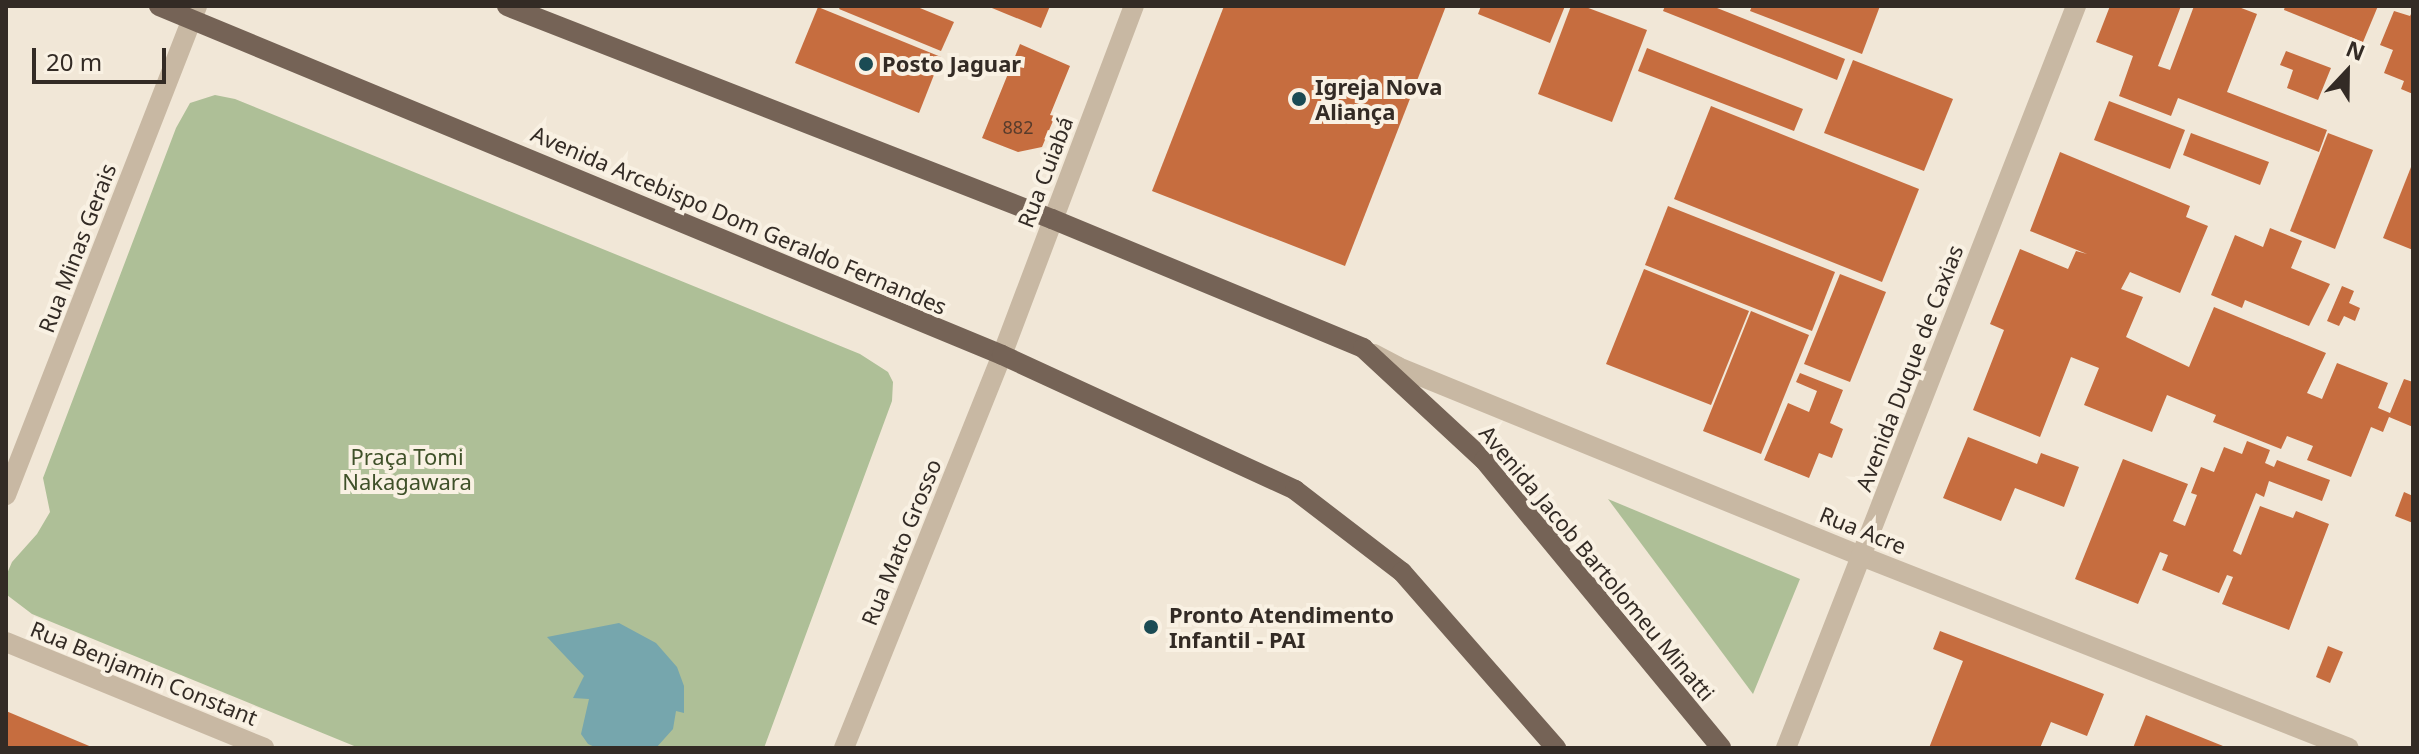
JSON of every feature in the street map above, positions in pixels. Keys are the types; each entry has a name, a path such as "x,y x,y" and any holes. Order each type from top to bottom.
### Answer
{"main road":[{"name":"Avenida Arcebispo Dom Geraldo Fernandes","path":"159,6 194,12 1002,355 1295,490 1402,572 1556,748"},
{"path":"507,6 1052,219 1363,348"},
{"name":"Avenida Jacob Bartolomeu Minatti","path":"1363,348 1484,460 1721,748"}],"street":[{"name":"Rua Cuiabá","path":"1002,355 1134,6"},
{"name":"Avenida Duque de Caxias","path":"1786,748 2076,6"},
{"name":"Rua Minas Gerais","path":"6,495 194,12"},
{"name":"Rua Acre","path":"1363,348 1398,367 1861,556 2349,748"},
{"name":"Rua Mato Grosso","path":"844,748 1002,355"},
{"name":"Rua Benjamin Constant","path":"6,642 264,748"}],"green space":[{"name":"Praça Tomi Nakagawara","path":"215,95 235,99 860,354 888,372 893,382 892,401 764,748 359,748 32,614 7,595 6,576 12,562 37,534 50,512 43,478 176,128 190,103"},
{"path":"1608,499 1800,579 1753,694"}],"water":[{"path":"619,623 656,643 677,667 684,686 684,713 676,711 673,729 656,748 597,748 588,744 581,734 589,699 573,698 584,676 547,637"}],"building":[{"path":"841,6 915,6 954,22 941,51 839,9"},
{"path":"987,6 1050,6 1041,28"},
{"name":"Igreja Nova Aliança","path":"1224,6 1446,6 1345,266 1152,191"},
{"path":"1481,6 1565,6 1550,43 1478,14"},
{"path":"1571,6 1583,6 1647,30 1612,122 1538,94"},
{"path":"1665,6 1712,6 1845,59 1837,80 1663,11"},
{"path":"1752,6 1880,6 1862,54 1750,11"},
{"path":"2110,6 2181,6 2158,66 2170,70 2194,6 2236,6 2257,14 2227,92 2327,130 2319,152 2178,98 2171,116 2119,96 2133,56 2096,42"},
{"path":"2285,6 2378,6 2363,42 2284,10"},
{"path":"818,7 941,57 919,113 795,63"},
{"path":"2413,10 2413,94 2401,89 2404,81 2384,73 2393,50 2380,45 2394,11 2410,16"},
{"path":"1020,44 1070,66 1050,115 1055,116 1042,147 1018,152 982,138"},
{"path":"1647,48 1803,109 1794,131 1638,71"},
{"path":"2286,51 2331,68 2318,100 2287,88 2293,70 2280,65"},
{"path":"1853,60 1953,99 1924,171 1824,133"},
{"path":"2109,101 2185,130 2170,169 2094,140"},
{"path":"1711,106 1919,189 1882,282 1674,199"},
{"path":"2191,133 2269,162 2260,185 2183,155"},
{"path":"2328,133 2373,150 2335,249 2290,231"},
{"path":"2060,152 2190,206 2186,217 2208,226 2180,293 2130,272 2121,289 2143,297 2126,337 2189,367 2214,307 2326,353 2307,393 2322,399 2337,363 2388,383 2378,408 2390,413 2404,379 2413,382 2413,427 2389,417 2383,432 2371,427 2351,477 2307,460 2313,446 2287,436 2281,449 2213,422 2216,415 2167,395 2152,432 2084,405 2099,368 2071,357 2040,437 1973,410 2004,330 1990,324 2020,249 2068,269 2076,251 2087,254 2030,231"},
{"path":"2413,162 2413,250 2383,238"},
{"path":"1668,206 1835,272 1812,331 1645,265"},
{"path":"2270,228 2302,241 2291,268 2330,284 2309,326 2245,300 2242,308 2211,295 2235,235 2263,247"},
{"path":"1644,269 1749,311 1711,405 1606,364"},
{"path":"1840,274 1886,292 1850,382 1804,364"},
{"path":"2342,286 2354,291 2349,303 2360,308 2355,321 2344,316 2339,326 2327,321"},
{"path":"1751,311 1809,335 1761,454 1703,431"},
{"path":"1800,373 1843,390 1830,423 1843,429 1832,458 1819,453 1809,478 1764,460 1788,403 1809,412 1817,391 1796,382"},
{"path":"1968,437 2037,464 2041,453 2079,467 2064,507 2015,488 2001,521 1943,498"},
{"path":"2247,441 2270,450 2265,463 2274,467 2277,460 2330,480 2322,501 2269,481 2264,497 2256,493 2233,551 2241,555 2260,506 2293,518 2296,511 2329,524 2289,630 2222,604 2233,577 2227,575 2219,593 2162,570 2168,555 2160,552 2138,604 2075,579 2123,459 2188,484 2173,521 2185,526 2197,495 2191,493 2201,467 2214,472 2224,447 2242,454"},
{"path":"2404,492 2413,496 2413,523 2395,516"},
{"path":"1940,631 2104,694 2087,736 2051,722 2040,748 1929,748 1963,661 1933,649"},
{"path":"2328,646 2343,652 2330,683 2316,677"},
{"path":"6,711 94,748 6,748"},
{"path":"2146,715 2228,748 2133,748"}],"place":[{"name":"Posto Jaguar","path":"866,64"},
{"name":"Igreja Nova Aliança","path":"1299,99"},
{"name":"Pronto Atendimento Infantil - PAI","path":"1151,627"}]}
